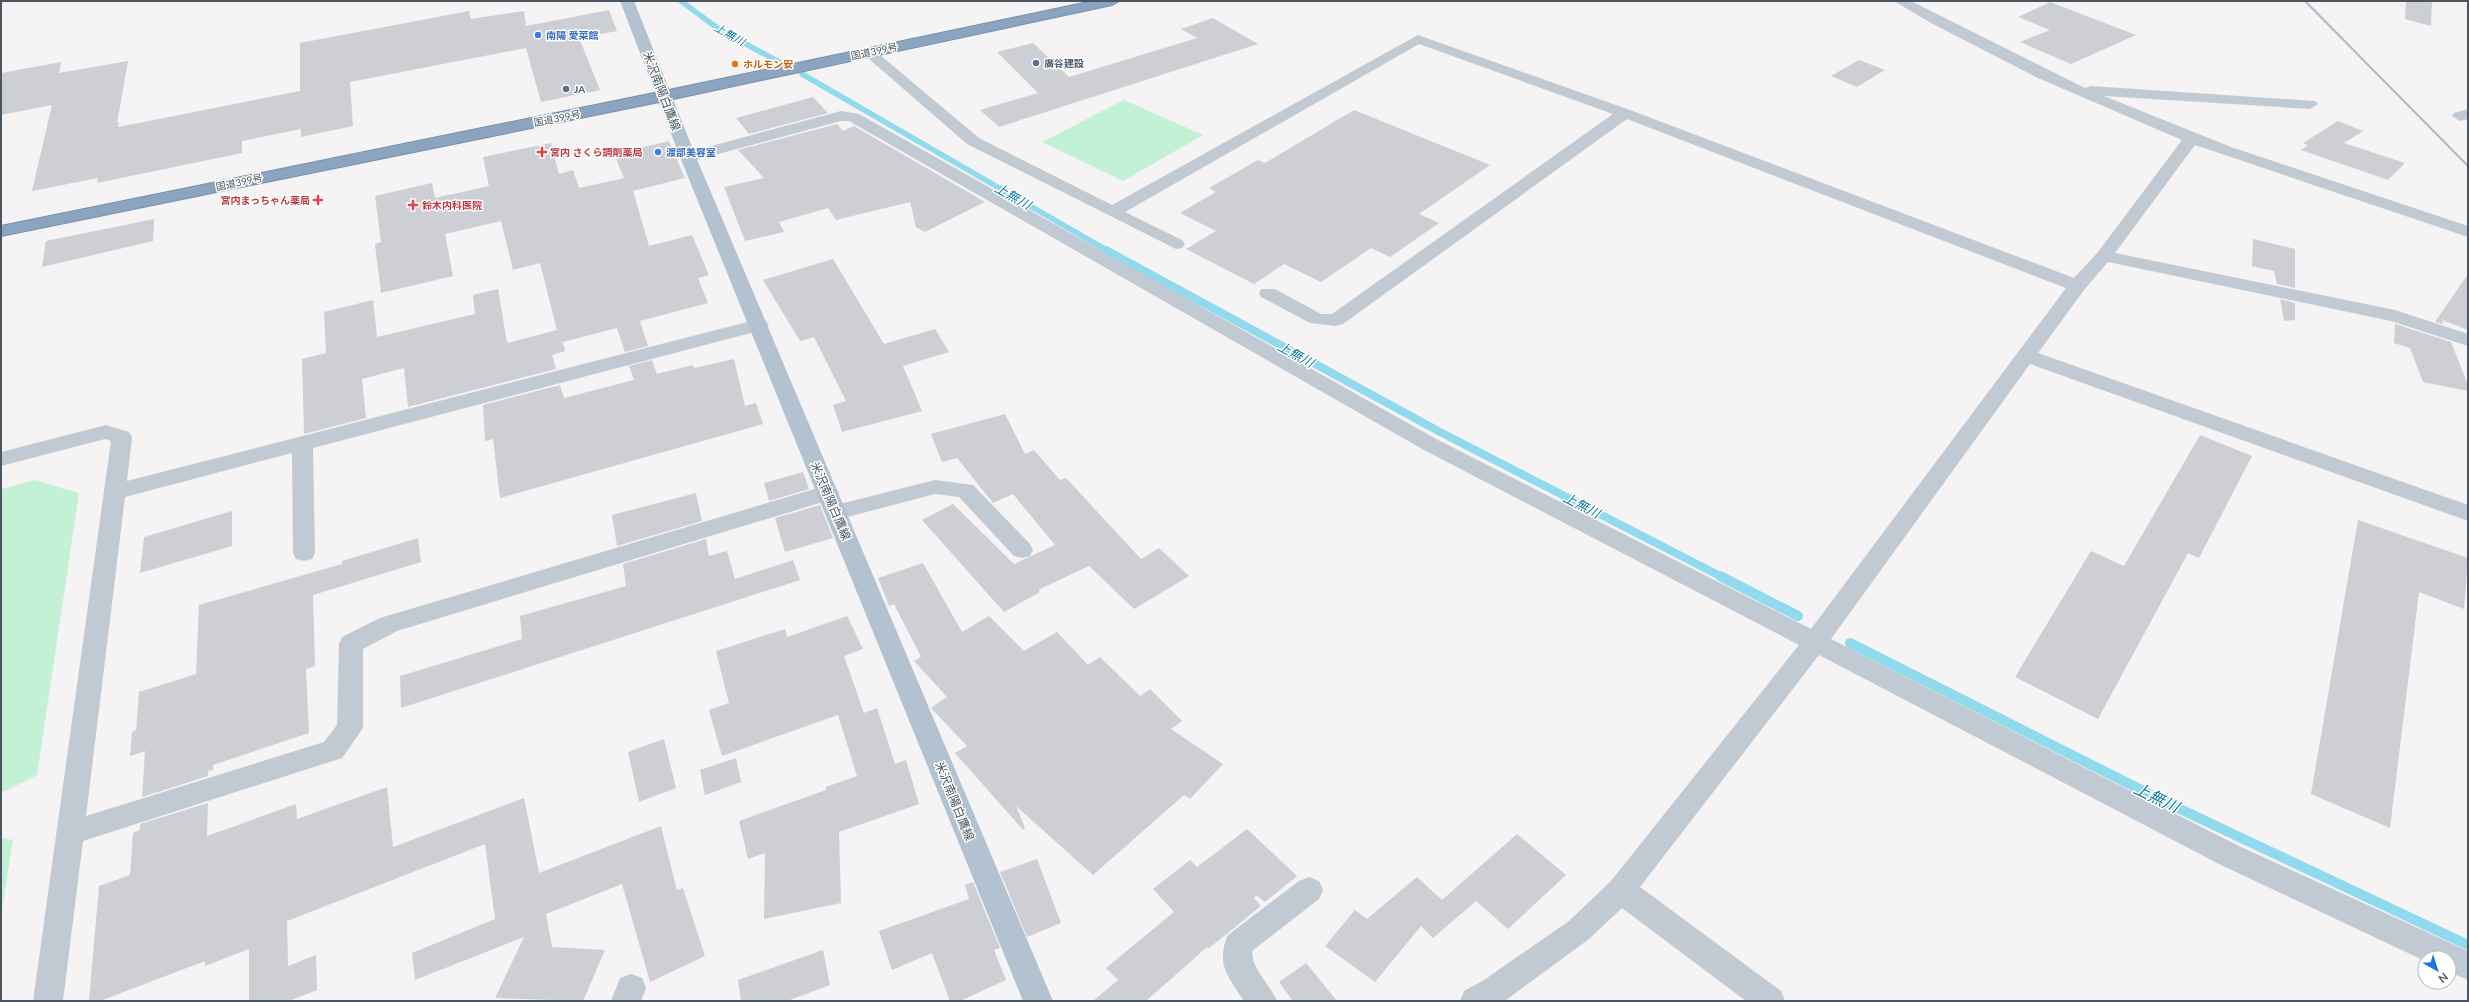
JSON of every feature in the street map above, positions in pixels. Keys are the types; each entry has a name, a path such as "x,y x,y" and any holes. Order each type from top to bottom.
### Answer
{"highway":[{"name":"国道399号","path":"1,231 664,96 1112,1"}],"main road":[{"name":"米沢南陽白鷹線","path":"627,1 688,157 759,325 1038,1001"}],"street":[{"path":"1901,1 2025,67 2076,90 2192,138 2468,232"},
{"path":"1112,212 1418,39 1625,113 2076,286"},
{"path":"868,52 973,141 1176,244"},
{"path":"2076,90 2310,104"},
{"path":"1268,293 1317,319 1336,320 1625,113"},
{"path":"688,157 841,116 853,116 1081,248 1431,445 1816,641 2229,856 2468,966"},
{"path":"1475,1001 1496,990 1579,930 1621,890 1816,641 2076,286 2104,256 2192,138"},
{"path":"2104,256 2395,316 2468,340"},
{"path":"114,492 759,325"},
{"path":"2026,355 2468,513"},
{"path":"1,459 106,432 122,437 48,1001"},
{"path":"302,444 304,553"},
{"path":"71,833 333,750 350,728 351,644 389,624 832,503 935,487 965,490 1022,550"},
{"path":"1262,1001 1236,965 1238,945 1309,890"},
{"path":"1621,890 1770,1001"}],"green space":[{"path":"1124,100 1203,135 1123,181 1042,142"},
{"path":"35,480 79,493 37,775 1,793 1,489"},
{"path":"1,838 13,840 1,915"}],"building":[{"path":"2406,1 2432,1 2431,26 2405,19"},
{"path":"2050,2 2136,35 2071,64 2020,42 2050,30 2018,17"},
{"path":"609,10 617,31 579,38 600,90 541,102 526,48 350,82 353,126 301,137 301,129 242,141 242,153 97,183 98,178 32,191 52,105 1,115 1,73 61,62 59,73 128,61 117,123 119,122 118,127 300,91 300,43 469,11 471,19 524,11 526,26"},
{"path":"1213,18 1258,44 999,127 980,110 1038,93 997,52 1033,43 1069,77 1197,38 1181,29"},
{"path":"1859,60 1885,70 1857,87 1831,76"},
{"path":"813,97 828,113 749,134 736,118"},
{"path":"1354,110 1490,165 1419,214 1439,223 1390,257 1371,248 1321,282 1284,264 1254,284 1186,249 1216,231 1180,213 1216,192 1209,188 1258,160 1265,163"},
{"path":"2338,121 2363,131 2344,143 2405,163 2388,180 2301,150 2308,145 2303,143"},
{"path":"837,124 843,131 854,126 985,202 925,232 916,227 910,202 836,220 828,208 779,222 784,232 745,241 724,187 764,178 738,150"},
{"path":"669,141 685,178 633,191 649,246 692,235 709,275 698,278 708,303 640,321 648,346 625,352 617,328 563,342 565,351 552,355 556,369 408,407 404,368 362,379 366,418 304,434 302,359 326,353 324,312 373,300 377,337 475,314 473,295 498,289 507,343 557,330 540,263 513,270 501,221 445,234 453,276 381,293 375,244 381,242 375,196 432,183 435,198 489,186 483,157 551,143 559,174 573,170 579,188 624,178 614,154"},
{"path":"154,219 153,241 42,267 46,241"},
{"path":"2253,239 2295,249 2295,288 2277,284 2274,271 2252,266"},
{"path":"833,259 884,344 935,329 949,352 903,366 922,411 842,432 833,405 846,401 814,337 800,341 763,280"},
{"path":"2468,274 2468,330 2442,320 2444,324 2435,322"},
{"path":"2280,299 2295,303 2295,320 2284,321"},
{"path":"2395,324 2451,342 2468,385 2468,391 2423,382 2410,348 2394,343"},
{"path":"734,359 745,406 756,403 763,424 500,498 493,439 485,441 483,405 560,385 564,398 634,380 629,366 652,360 657,374 693,365 694,368"},
{"path":"1005,414 1025,454 1034,450 1060,480 1066,478 1141,559 1159,548 1189,576 1134,609 1089,566 1038,590 1040,592 1004,612 922,520 953,504 1014,564 1055,545 1013,494 993,503 957,458 942,462 931,434"},
{"path":"2200,435 2252,456 2199,558 2188,553 2098,719 2015,677 2091,551 2124,566"},
{"path":"803,472 809,489 769,501 764,483"},
{"path":"696,493 702,521 617,546 612,515"},
{"path":"820,505 833,538 785,552 775,518"},
{"path":"232,511 232,546 140,573 144,537"},
{"path":"2358,520 2468,558 2464,609 2419,592 2390,828 2311,794"},
{"path":"418,538 421,562 313,595 315,666 306,669 309,733 213,765 213,770 208,771 208,776 142,797 145,751 130,756 132,732 136,730 139,692 196,674 199,605 342,564 342,561"},
{"path":"706,539 709,556 727,551 735,579 793,560 800,580 401,708 400,676 522,639 520,616 626,586 623,564"},
{"path":"923,563 962,632 989,616 1024,651 1057,632 1088,665 1100,657 1140,696 1150,689 1182,721 1171,729 1223,764 1190,799 1184,795 1093,875 1016,806 1025,828 1023,830 955,753 967,746 931,708 947,697 914,661 921,657 894,604 889,606 878,578"},
{"path":"847,616 863,649 844,656 864,713 877,708 895,764 906,760 919,804 839,832 841,903 764,919 765,853 748,859 739,821 826,790 826,787 857,776 838,715 722,756 709,710 729,703 716,651 785,629 787,637"},
{"path":"664,739 676,788 639,802 628,752"},
{"path":"736,758 741,782 705,795 700,770"},
{"path":"387,787 393,847 524,798 539,873 661,826 677,890 683,888 705,956 650,982 622,884 546,914 552,947 605,950 583,1001 495,998 524,937 415,980 412,953 495,919 485,844 287,921 288,966 316,955 317,990 289,1001 249,1001 249,949 205,966 205,961 100,1001 89,1001 99,886 130,875 133,833 140,830 140,824 208,803 207,836 296,804 297,819"},
{"path":"1247,829 1297,876 1265,902 1256,895 1254,898 1261,906 1208,949 1207,947 1146,1001 1093,1001 1118,980 1106,968 1174,912 1153,889 1190,860 1197,867"},
{"path":"1517,834 1566,875 1508,929 1476,901 1433,938 1421,926 1375,982 1325,946 1355,910 1367,919 1417,877 1442,900"},
{"path":"1037,859 1061,923 1027,937 1000,872"},
{"path":"973,882 1000,948 994,950 1006,980 960,1001 950,1001 932,953 892,970 879,931 969,899 965,885"},
{"path":"823,950 830,985 787,1001 741,1001 738,980"},
{"path":"1306,963 1337,1001 1293,1001 1279,982"}],"waterway":[{"name":"上無川","path":"681,1 720,30 781,63"},
{"name":"上無川","path":"802,74 1108,251"},
{"name":"上無川","path":"1106,250 1442,433 1722,577"},
{"name":"上無川","path":"1720,576 1798,616"},
{"name":"上無川","path":"1850,643 2163,801 2468,945"}],"railway":[{"path":"2305,1 2468,166"}],"place":[{"name":"南陽 愛菜館","path":"538,35"},
{"name":"廣谷建設","path":"1036,63"},
{"name":"ホルモン安","path":"735,64"},
{"name":"JA","path":"566,89"},
{"name":"宮内 さくら調剤薬局","path":"542,152"},
{"name":"渡部美容室","path":"658,152"},
{"name":"宮内まっちゃん薬局","path":"318,200"},
{"name":"鈴木内科医院","path":"413,205"}]}
